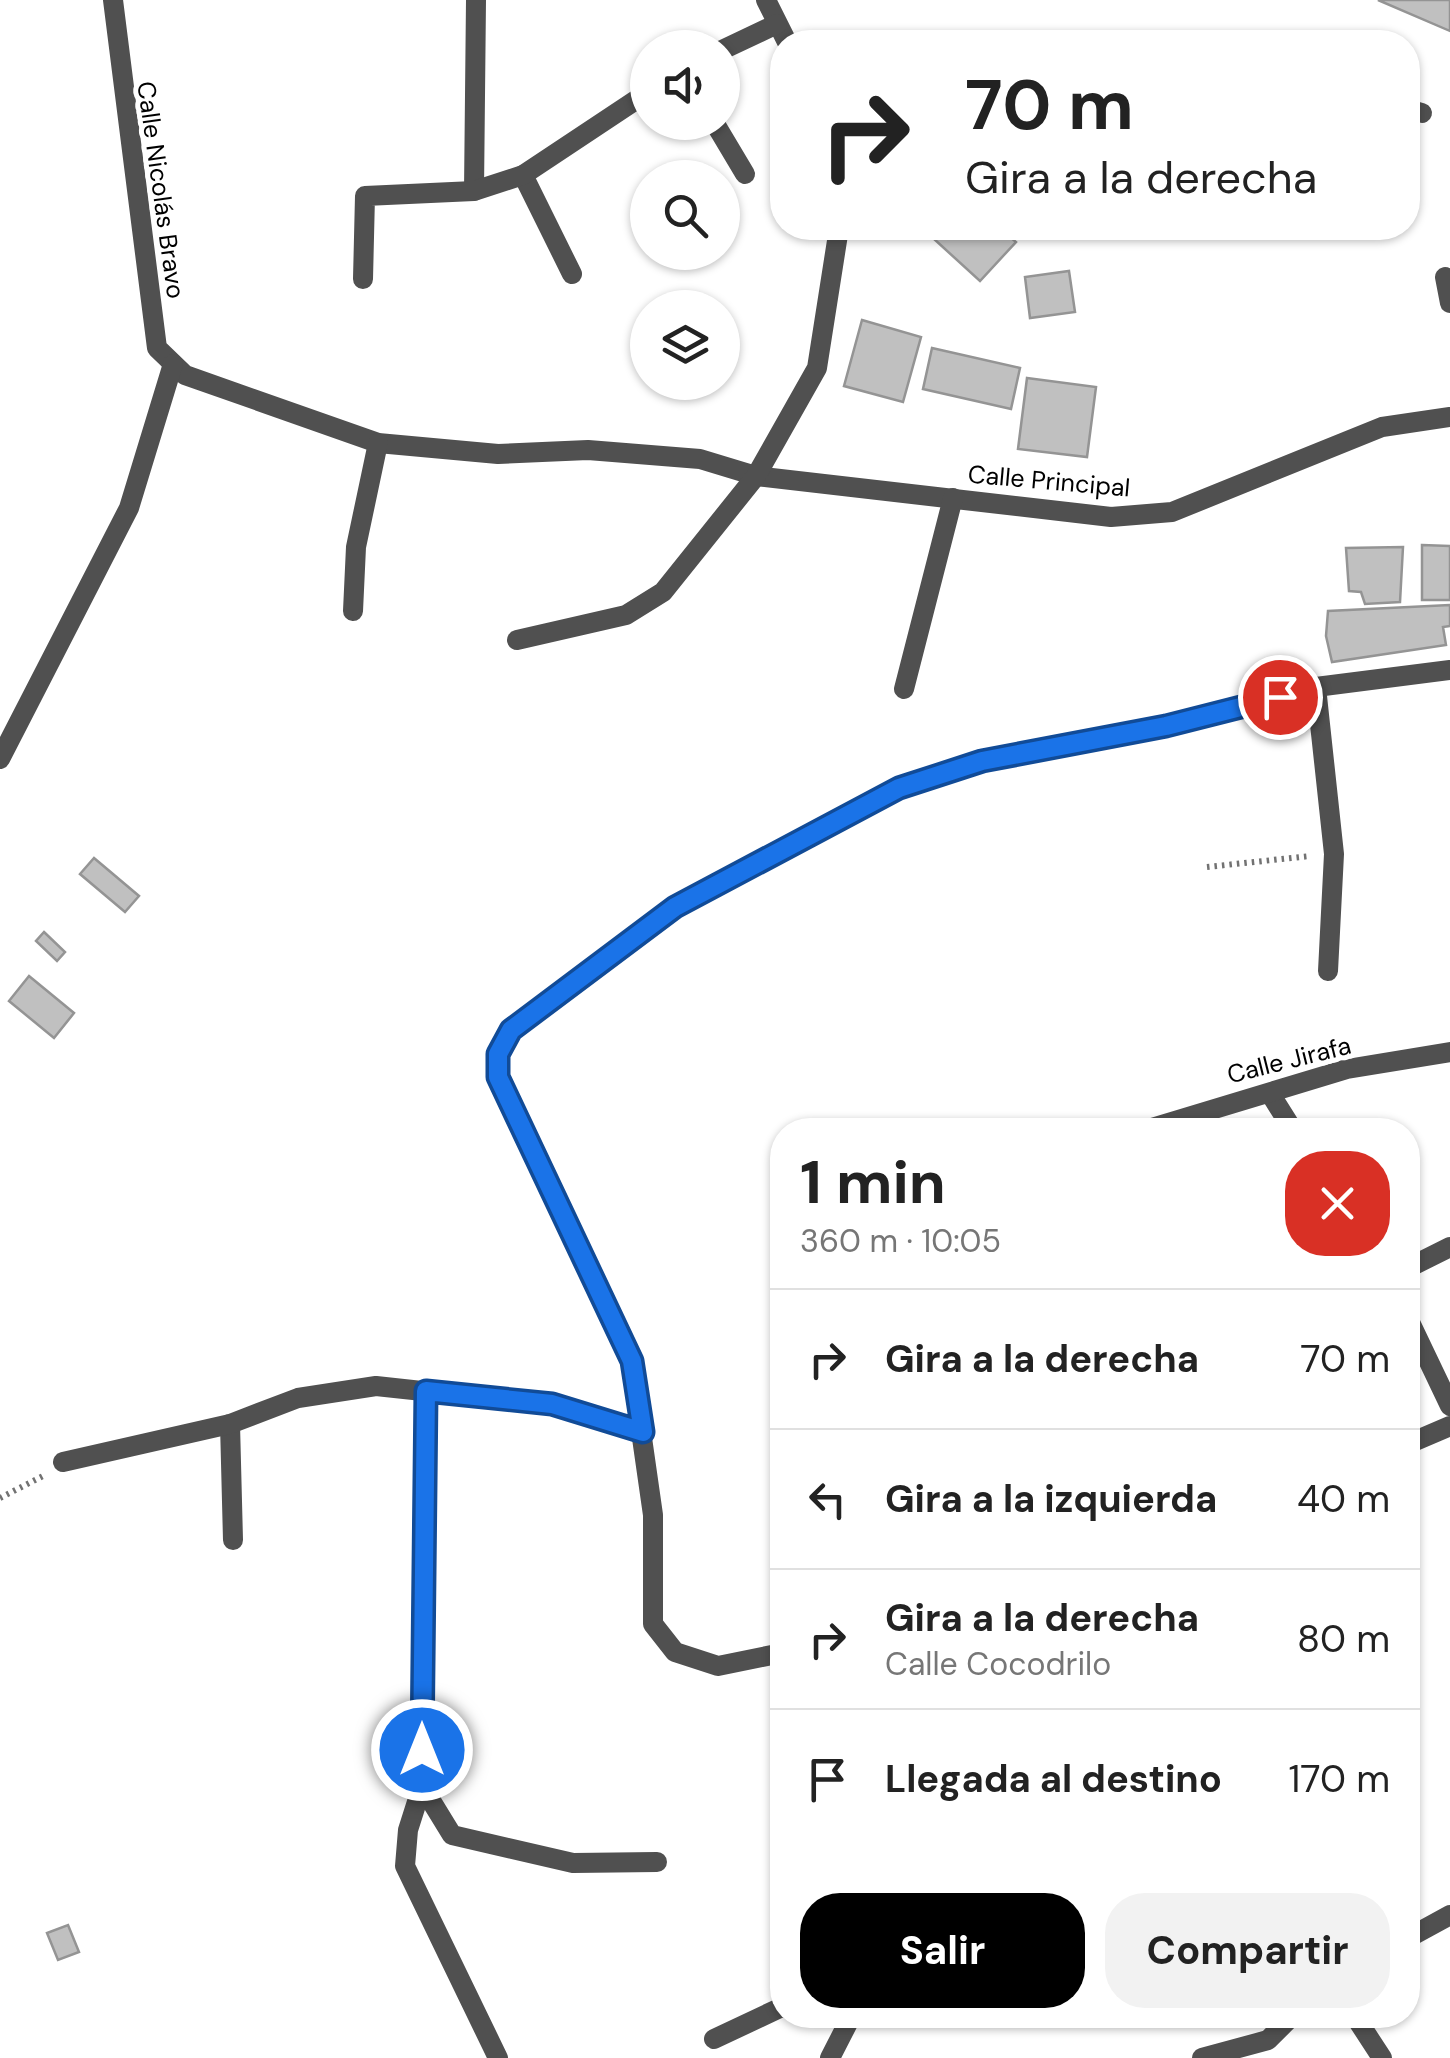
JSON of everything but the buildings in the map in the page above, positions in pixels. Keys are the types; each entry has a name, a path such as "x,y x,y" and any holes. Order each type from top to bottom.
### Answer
{"street":[{"name":"Calle Nicolás Bravo","path":"112,0 157,348 179,369"},
{"path":"474,191 476,0"},
{"path":"766,0 781,30"},
{"path":"740,45 770,36"},
{"path":"363,279 365,196 474,191 524,174 630,104"},
{"path":"725,140 745,174"},
{"path":"524,174 572,274"},
{"path":"517,640 626,615 664,592 756,476 816,368 837,240"},
{"path":"1445,277 1450,303"},
{"name":"Calle Principal","path":"179,369 378,442 498,454 588,450 700,460 756,476 1111,517 1172,512 1382,427 1450,416"},
{"path":"0,759 129,508 179,369"},
{"path":"353,611 356,548 378,442"},
{"path":"904,689 953,498"},
{"path":"770,1655 718,1666 675,1652 653,1624 653,1515 632,1361 498,1077 498,1054 511,1030 675,907 899,788 982,761 1166,726 1316,688 1450,670"},
{"path":"1316,688 1334,854 1328,971"},
{"name":"Calle Jirafa","path":"1180,1118 1348,1069 1450,1052"},
{"path":"1271,1094 1286,1118"},
{"path":"1420,1262 1450,1247"},
{"path":"1420,1343 1450,1406"},
{"path":"63,1462 230,1424 298,1398 376,1386 552,1404 643,1432"},
{"path":"426,1391 422,1786 408,1830 405,1866 498,2058"},
{"path":"230,1424 234,1540"},
{"path":"1420,1439 1450,1426"},
{"path":"422,1786 452,1836 573,1864 656,1862"},
{"path":"1420,1932 1450,1916"},
{"path":"714,2039 770,2013"},
{"path":"830,2058 845,2028"},
{"path":"1202,2058 1268,2040 1280,2028"},
{"path":"1362,2028 1382,2058"}],"path":[{"path":"1207,867 1334,854"},
{"path":"0,1498 26,1489 63,1462"}],"route":[{"path":"422,1750 426,1391 552,1404 643,1432 632,1361 498,1077 498,1054 511,1030 675,907 899,788 982,761 1166,726 1280,697"}]}
